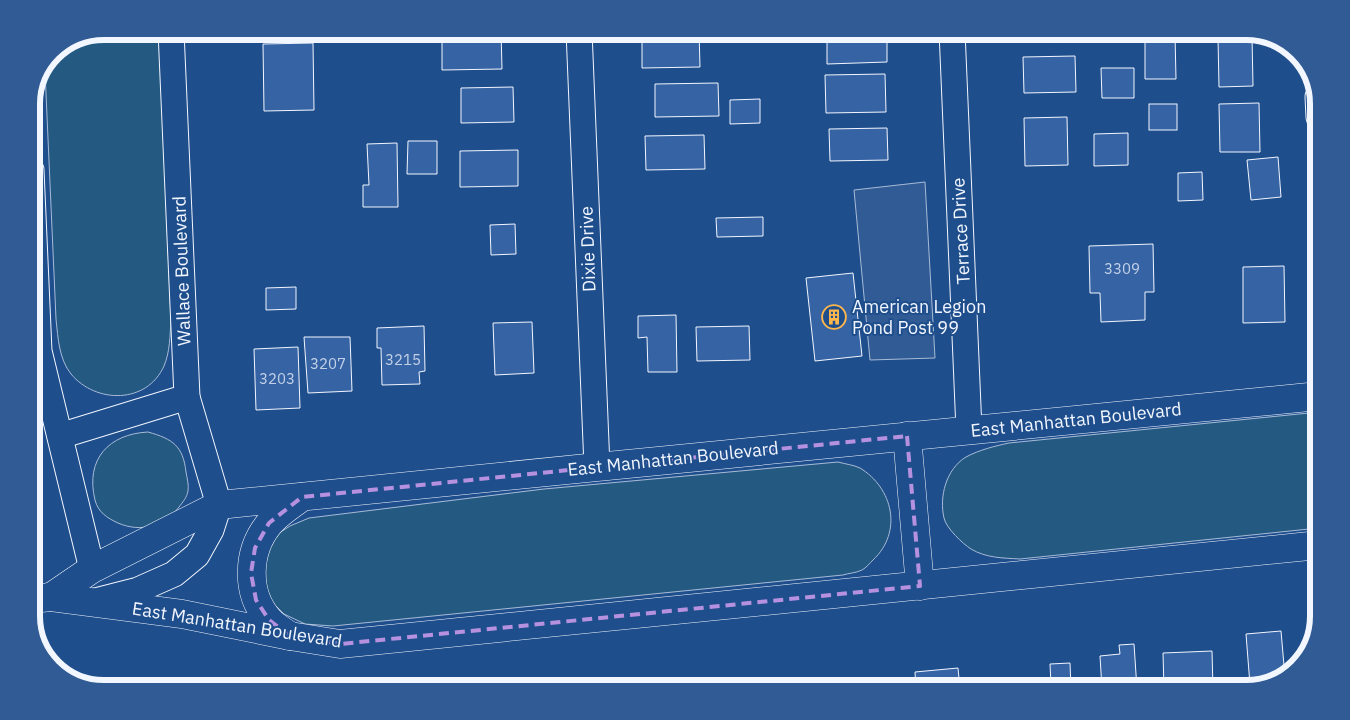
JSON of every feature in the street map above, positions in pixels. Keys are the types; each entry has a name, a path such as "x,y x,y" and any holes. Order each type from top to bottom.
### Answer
{"street":[{"name":"Wallace Boulevard","path":"171,40 187,397 219,505"},
{"name":"Dixie Drive","path":"579,40 597,467"},
{"name":"Terrace Drive","path":"952,40 969,430"},
{"path":"40,355 92,569"},
{"path":"60,436 187,397"},
{"name":"East Manhattan Boulevard","path":"41,598 92,569 219,505 1310,397"},
{"path":"907,436 920,586"},
{"path":"290,636 269,620 256,600 251,573 254,548 269,523 302,497"},
{"path":"88,603 138,590 174,574 197,555 211,530 219,505"},
{"name":"East Manhattan Boulevard","path":"41,598 182,614 340,644 1310,546"}],"highlighted area":[{"path":"907,436 920,586 340,644 290,636 269,620 256,600 251,573 255,548 269,523 302,497"}],"shaded area":[{"path":"104,40 159,40 171,320 164,366 146,388 134,393 120,396 94,391 81,384 67,368 58,341 45,79 51,68 59,59 68,51 80,45"},
{"path":"925,182 935,358 870,360 854,190"},
{"path":"1310,413 1310,529 1020,559 989,556 971,549 951,531 944,518 943,493 949,476 959,462 976,452 1009,443"},
{"path":"148,432 170,441 179,450 185,463 188,491 179,507 166,519 152,526 127,526 110,519 98,508 93,485 94,472 97,461 103,451 111,444 134,434"},
{"path":"838,462 860,468 880,487 887,499 891,524 888,537 882,549 873,560 862,570 843,575 333,626 305,624 284,614 269,599 261,577 273,537 290,526 309,518 544,489"}],"building":[{"path":"442,40 501,40 502,69 442,70"},
{"path":"642,40 699,40 700,67 642,68"},
{"path":"827,40 887,40 887,62 827,64"},
{"path":"1145,40 1175,40 1176,79 1145,79"},
{"path":"1218,40 1252,41 1253,86 1219,87"},
{"path":"313,43 314,110 264,111 263,44"},
{"path":"1075,56 1076,92 1024,93 1023,57"},
{"path":"1101,68 1134,68 1134,98 1102,98"},
{"path":"885,74 886,112 826,113 825,75"},
{"path":"718,83 719,116 655,117 655,84"},
{"path":"513,87 514,122 461,123 461,88"},
{"path":"760,99 760,123 730,124 730,100"},
{"path":"1259,103 1260,152 1220,152 1219,104"},
{"path":"1149,104 1177,104 1177,130 1149,130"},
{"path":"1067,117 1068,165 1025,166 1024,118"},
{"path":"887,128 888,160 830,161 829,129"},
{"path":"1128,133 1128,165 1094,166 1094,134"},
{"path":"704,135 705,169 646,170 645,136"},
{"path":"408,141 437,141 437,174 407,174"},
{"path":"397,143 398,207 363,207 363,185 369,185 367,144"},
{"path":"518,150 518,186 460,187 460,151"},
{"path":"1278,157 1281,197 1251,200 1247,160"},
{"path":"1202,172 1203,200 1178,201 1178,173"},
{"path":"763,217 763,236 717,237 716,218"},
{"path":"515,224 516,254 491,255 490,225"},
{"path":"1153,244 1154,292 1145,292 1145,320 1101,322 1100,293 1090,293 1089,246"},
{"path":"1284,266 1285,322 1243,323 1243,267"},
{"name":"American Legion Pond Post 99","path":"853,273 862,356 815,361 806,278"},
{"path":"296,287 296,309 266,310 266,288"},
{"path":"676,315 677,372 648,372 647,337 638,338 638,316"},
{"path":"532,322 534,373 495,375 493,323"},
{"path":"424,326 425,371 419,372 420,384 382,385 381,348 377,348 377,328"},
{"path":"749,326 750,360 697,361 696,327"},
{"path":"304,337 350,337 352,391 308,393"},
{"path":"298,347 300,408 256,410 254,349"},
{"path":"1281,631 1284,667 1263,678 1250,680 1246,634"},
{"path":"1134,644 1136,680 1101,680 1100,656 1120,654 1119,645"},
{"path":"1212,651 1213,680 1164,680 1163,653"},
{"path":"1070,663 1071,680 1051,680 1050,664"},
{"path":"958,668 959,680 915,680 915,672"}],"place":[{"name":"American Legion Pond Post 99","path":"834,317"}]}
